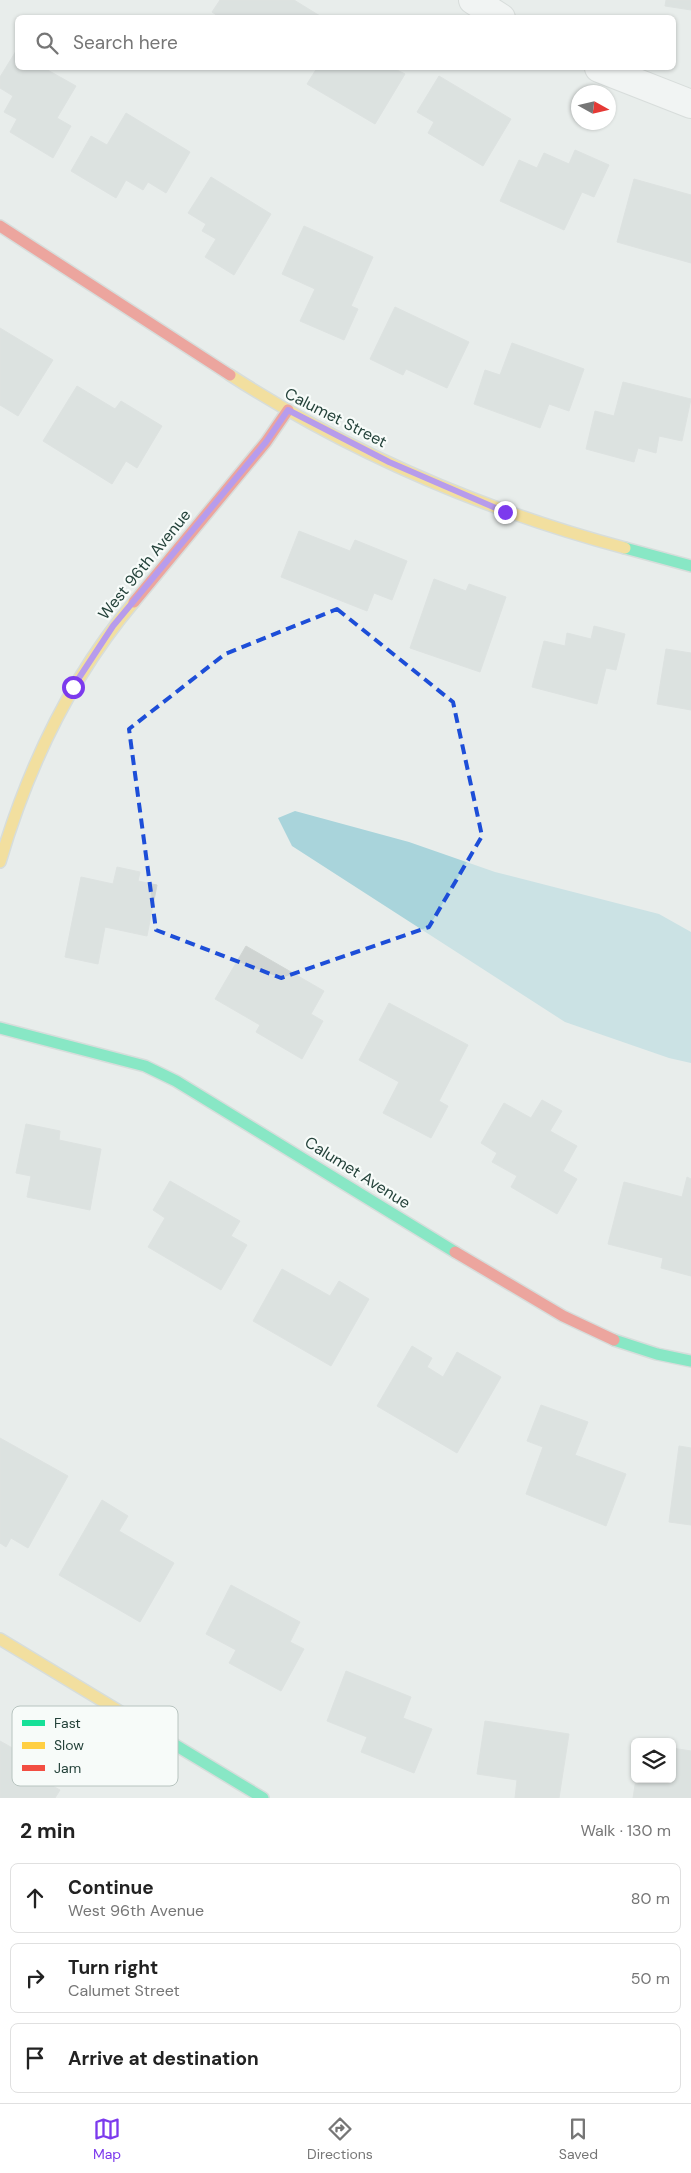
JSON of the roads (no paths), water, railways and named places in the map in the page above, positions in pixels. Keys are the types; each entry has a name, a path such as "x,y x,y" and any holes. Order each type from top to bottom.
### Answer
{"street":[{"path":"473,0 496,15"},
{"path":"603,70 691,104"},
{"name":"Calumet Street","path":"0,226 256,392 389,462 505,512 572,534 691,566"},
{"name":"West 96th Avenue","path":"0,862 11,824 41,747 73,687 113,626 266,442 288,410"},
{"name":"Calumet Avenue","path":"0,1028 145,1066 176,1081 229,1112 563,1317 626,1345 654,1354 691,1361"},
{"path":"0,1639 111,1706"},
{"path":"178,1747 263,1798"}],"water":[{"path":"295,811 409,842 495,872 659,914 691,932 691,1063 669,1058 565,1022 292,846 278,818"}]}
